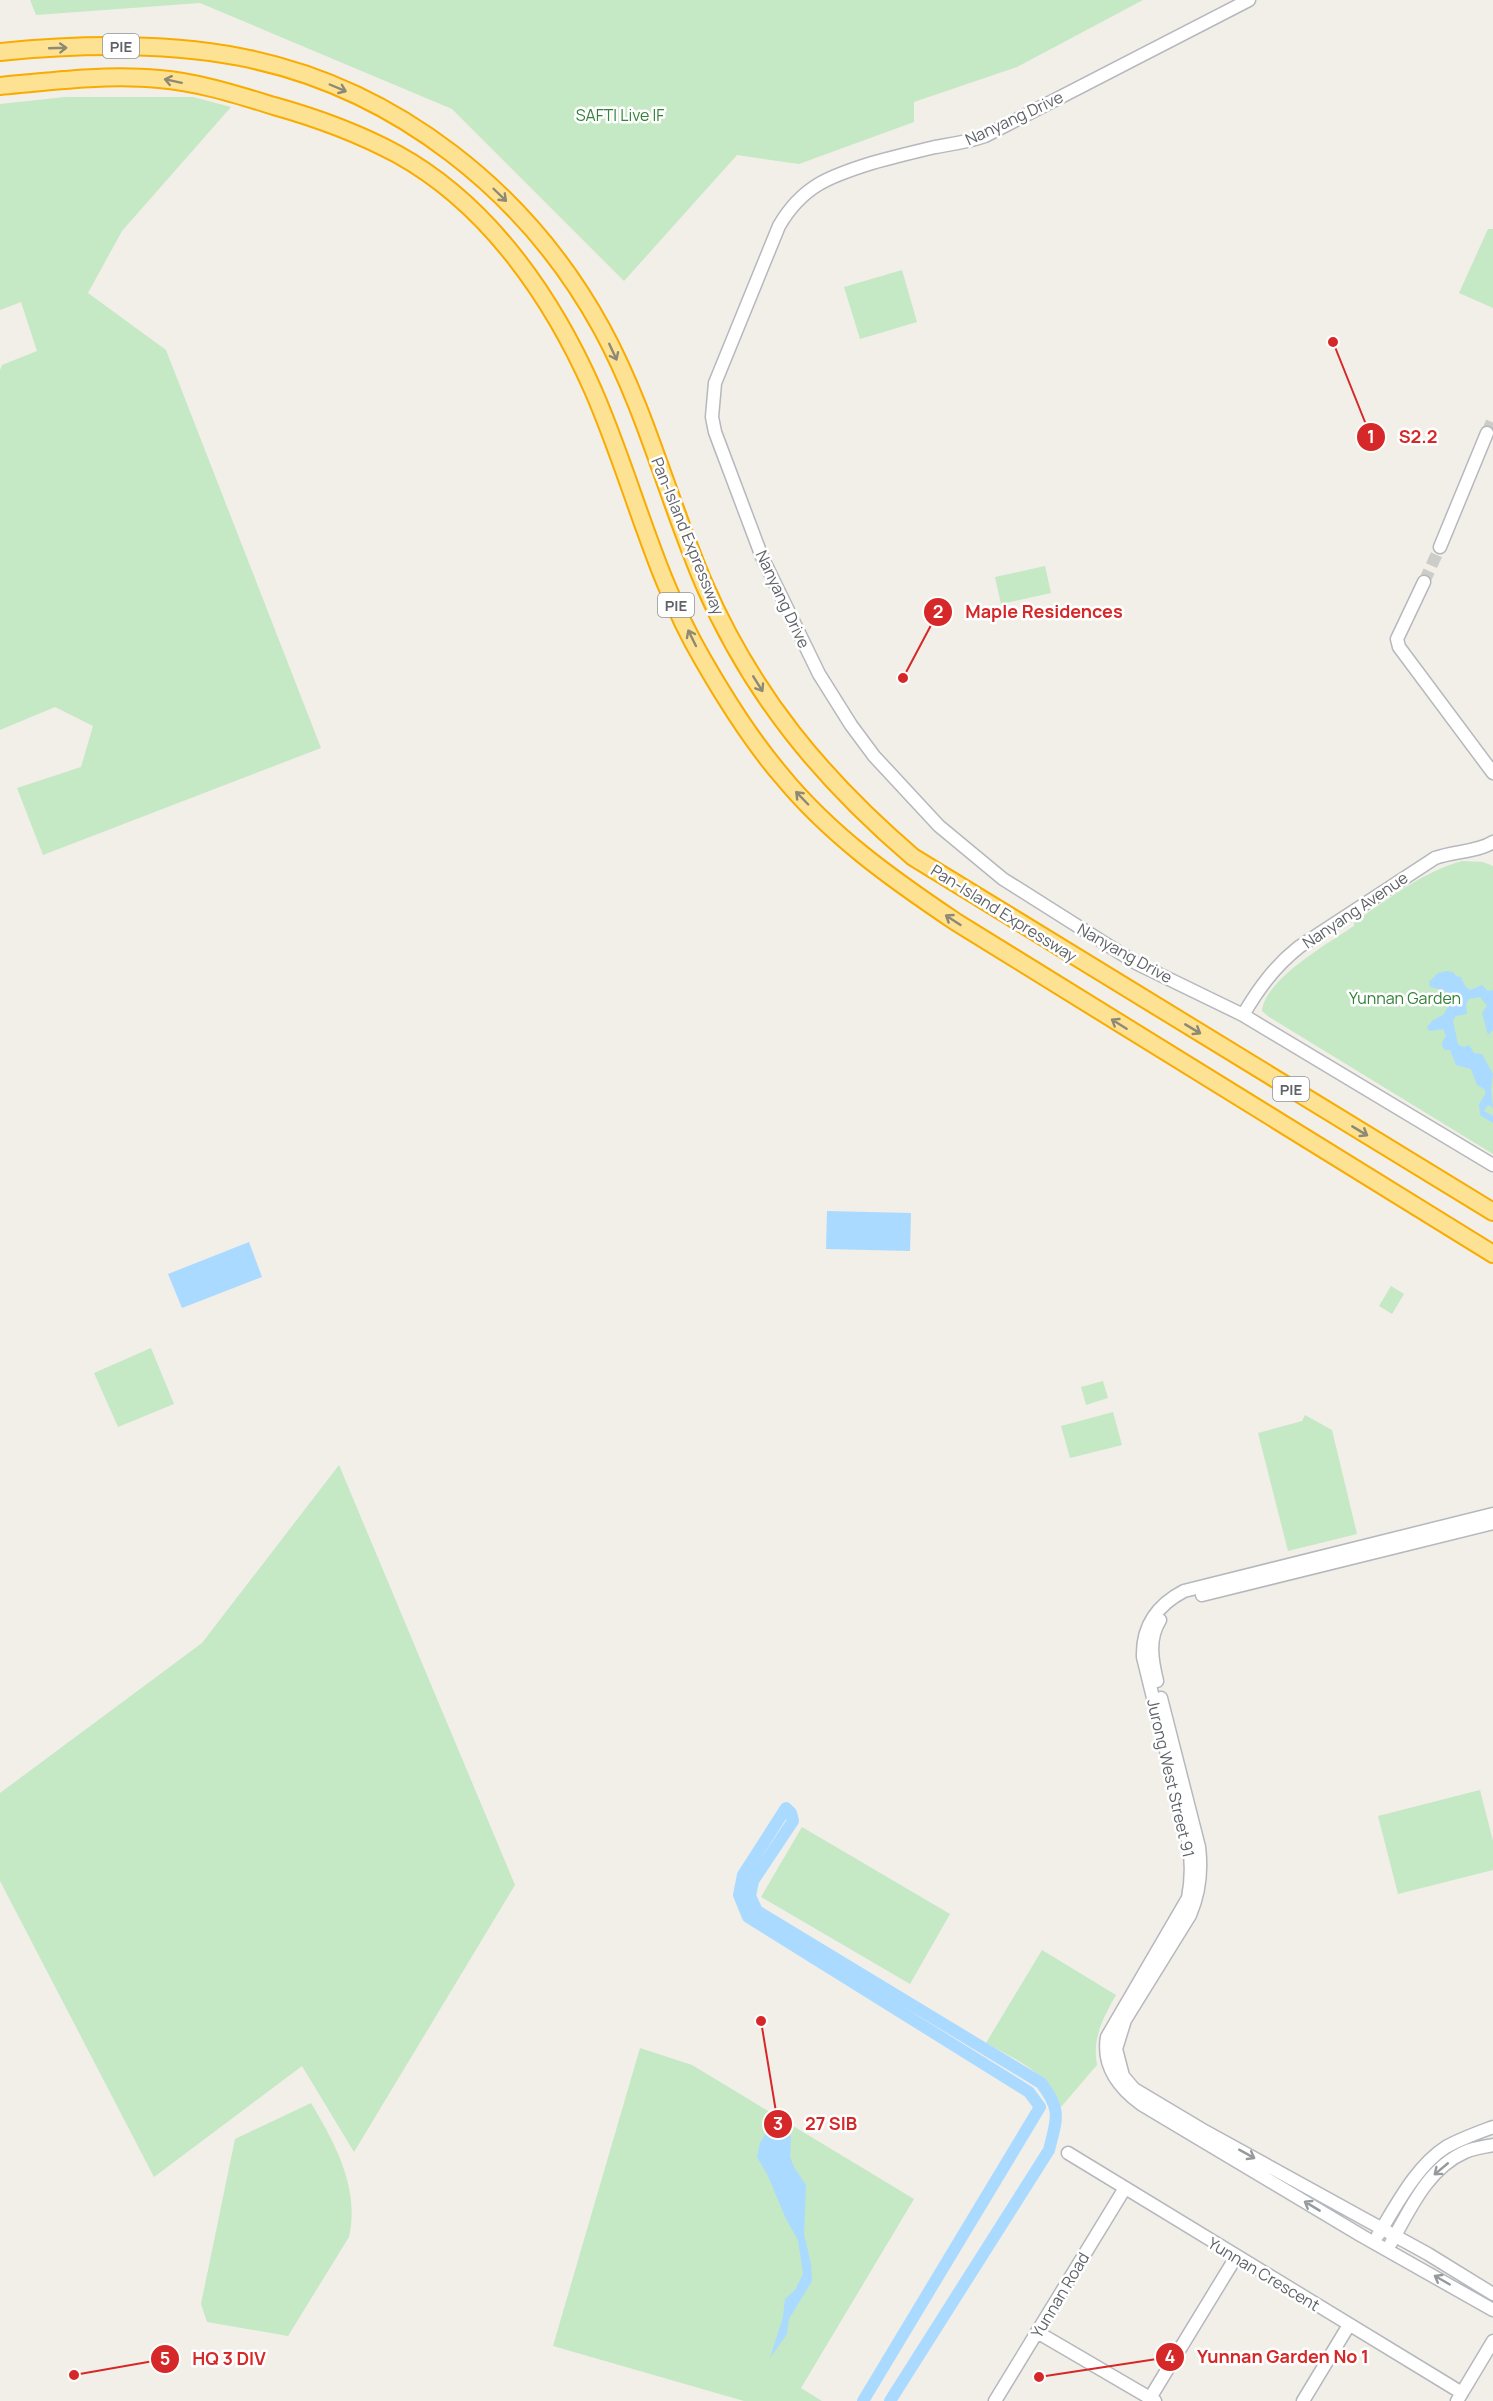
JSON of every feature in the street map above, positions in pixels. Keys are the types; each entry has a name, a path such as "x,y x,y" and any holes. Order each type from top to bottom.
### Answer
{"highway":[{"name":"Pan-Island Expressway","path":"0,52 104,46 161,47 242,57 320,80 376,105 405,121 475,171 538,235 590,310 615,357 642,420 702,581 720,619 770,705 800,745 846,796 913,856 1493,1212"},
{"name":"Pan-Island Expressway","path":"0,86 120,78 161,79 231,93 331,123 397,154 429,175 454,195 518,262 565,332 601,409 683,621 701,657 733,709 783,778 843,838 891,879 1188,1068 1493,1253"}],"street":[{"name":"Nanyang Drive","path":"1249,0 985,136 841,172 805,192 787,212 768,252 715,383 712,417 715,432 762,557 819,675 851,725 898,784 956,841 1003,879 1137,963 1243,1014 1493,1165"},
{"path":"1440,547 1487,432"},
{"path":"1424,582 1397,639 1399,647 1493,773"},
{"name":"Nanyang Avenue","path":"1243,1014 1264,981 1285,958 1299,947 1435,858 1453,852 1484,848 1493,842"},
{"name":"Jurong West Street 91","path":"1493,1514 1184,1591 1169,1599 1158,1609 1148,1624 1142,1641 1147,1676 1192,1858 1192,1878 1188,1898 1107,2037 1105,2049 1107,2061 1115,2079 1128,2094 1142,2104 1493,2310"},
{"name":"Jurong West Street 91","path":"1493,1523 1187,1599 1173,1605 1163,1616 1155,1628 1151,1644 1154,1670 1202,1866 1196,1901 1190,1915 1125,2020 1116,2049 1123,2076 1134,2089 1493,2294"},
{"path":"1374,2241 1417,2175 1436,2155 1460,2140 1493,2127"},
{"path":"1388,2249 1429,2179 1444,2165 1466,2152 1493,2145"},
{"name":"Yunnan Crescent","path":"1068,2153 1349,2325 1459,2397 1493,2341"},
{"name":"Yunnan Road","path":"995,2401 1125,2188"},
{"path":"1037,2332 1153,2399 1236,2257"},
{"path":"1303,2401 1349,2325"}],"green space":[{"name":"SAFTI Live IF","path":"30,0 1143,0 1017,67 914,102 914,122 799,164 737,155 624,281 452,109 200,3 36,15"},
{"path":"65,97 193,97 231,107 122,231 88,293 166,350 321,748 43,855 17,788 81,767 93,726 55,707 0,730 0,370 2,365 37,351 21,302 0,310 0,104"},
{"path":"1488,229 1493,229 1493,308 1459,293"},
{"path":"902,270 917,322 860,339 844,287"},
{"path":"1045,566 1051,593 1001,604 995,577"},
{"name":"Yunnan Garden","path":"1462,861 1483,862 1493,866 1493,1154 1262,1011 1274,987 1286,975 1354,926 1354,922 1419,879"},
{"path":"1391,1286 1404,1294 1392,1314 1379,1306"},
{"path":"151,1348 174,1404 118,1427 94,1373"},
{"path":"1103,1381 1108,1398 1086,1405 1081,1387"},
{"path":"1113,1412 1122,1445 1070,1458 1061,1426"},
{"path":"1305,1415 1332,1430 1357,1534 1288,1551 1258,1433 1302,1421"},
{"path":"339,1465 515,1885 354,2152 302,2066 154,2177 0,1881 0,1793 202,1643"},
{"path":"1480,1790 1493,1841 1493,1870 1398,1894 1378,1816"},
{"path":"802,1827 950,1914 910,1984 761,1897"},
{"path":"1042,1950 1116,1995 1097,2037 1097,2065 1061,2107 1048,2085 1030,2068 986,2043"},
{"path":"640,2048 692,2065 914,2199 801,2388 822,2401 744,2401 553,2346"},
{"path":"311,2103 329,2134 348,2184 352,2219 349,2237 288,2336 207,2322 201,2304 235,2139"}],"water":[{"path":"1447,971 1461,977 1465,986 1470,990 1482,985 1488,991 1493,990 1493,1030 1488,1035 1482,1013 1487,1006 1480,997 1469,999 1466,1004 1467,1014 1456,1016 1453,1021 1458,1044 1463,1047 1469,1045 1474,1053 1482,1054 1493,1074 1491,1089 1493,1108 1488,1105 1484,1111 1493,1116 1493,1123 1480,1115 1479,1104 1486,1093 1477,1085 1471,1069 1456,1065 1450,1050 1443,1048 1443,1039 1446,1036 1443,1029 1429,1031 1427,1027 1433,1020 1443,1015 1453,999 1443,990 1430,987 1429,982 1438,973"},
{"path":"827,1211 911,1213 910,1251 826,1249"},
{"path":"249,1242 262,1277 182,1308 168,1274"},
{"path":"777,2126 791,2137 790,2157 806,2185 804,2234 811,2264 812,2281 789,2319 787,2334 770,2358 783,2317 785,2299 795,2290 803,2274 798,2240 757,2157 760,2143 769,2128"}],"waterway":[{"path":"863,2401 1040,2107 1029,2092 748,1917 739,1895 743,1875 786,1808 791,1813 793,1821 753,1881 750,1896 757,1911 1041,2083 1055,2108 1056,2122 1049,2150 890,2401"}],"tunnel":[{"path":"1487,433 1493,419"},
{"path":"1424,582 1440,547"}],"place":[{"name":"S2.2","path":"1333,342"},
{"name":"Maple Residences","path":"903,678"},
{"name":"27 SIB","path":"761,2021"},
{"name":"HQ 3 DIV","path":"74,2375"},
{"name":"Yunnan Garden No 1","path":"1039,2377"}]}
